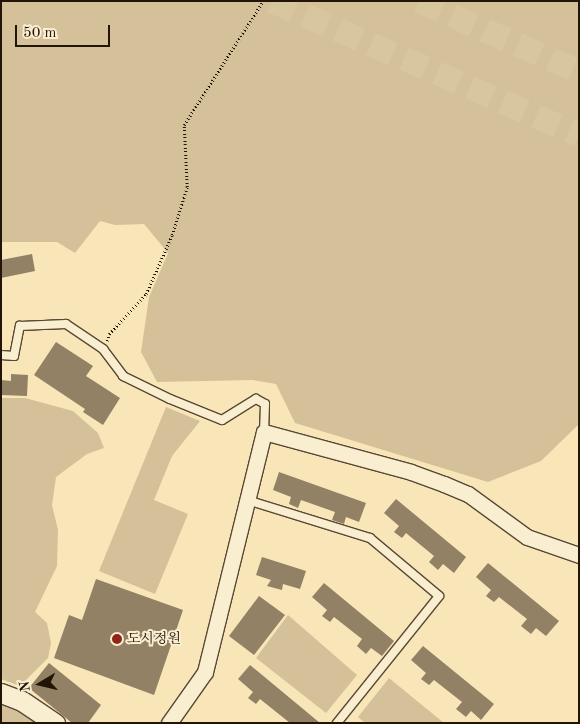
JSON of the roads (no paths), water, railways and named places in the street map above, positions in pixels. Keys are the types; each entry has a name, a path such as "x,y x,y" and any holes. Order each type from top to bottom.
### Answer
{"street":[{"path":"169,723 205,672 264,432 393,467 444,484 468,494 527,537 579,555"},
{"path":"1,693 22,701 55,723"}],"lane":[{"path":"1,355 14,356 20,326 66,324 103,349 123,376 170,399 222,420 256,399 266,404 264,432"},
{"path":"247,500 370,538 439,596 337,723"}],"tunnel":[{"path":"272,1 579,135"},
{"path":"419,1 579,72"}],"place":[{"name":"도시정원","path":"117,639"}]}
